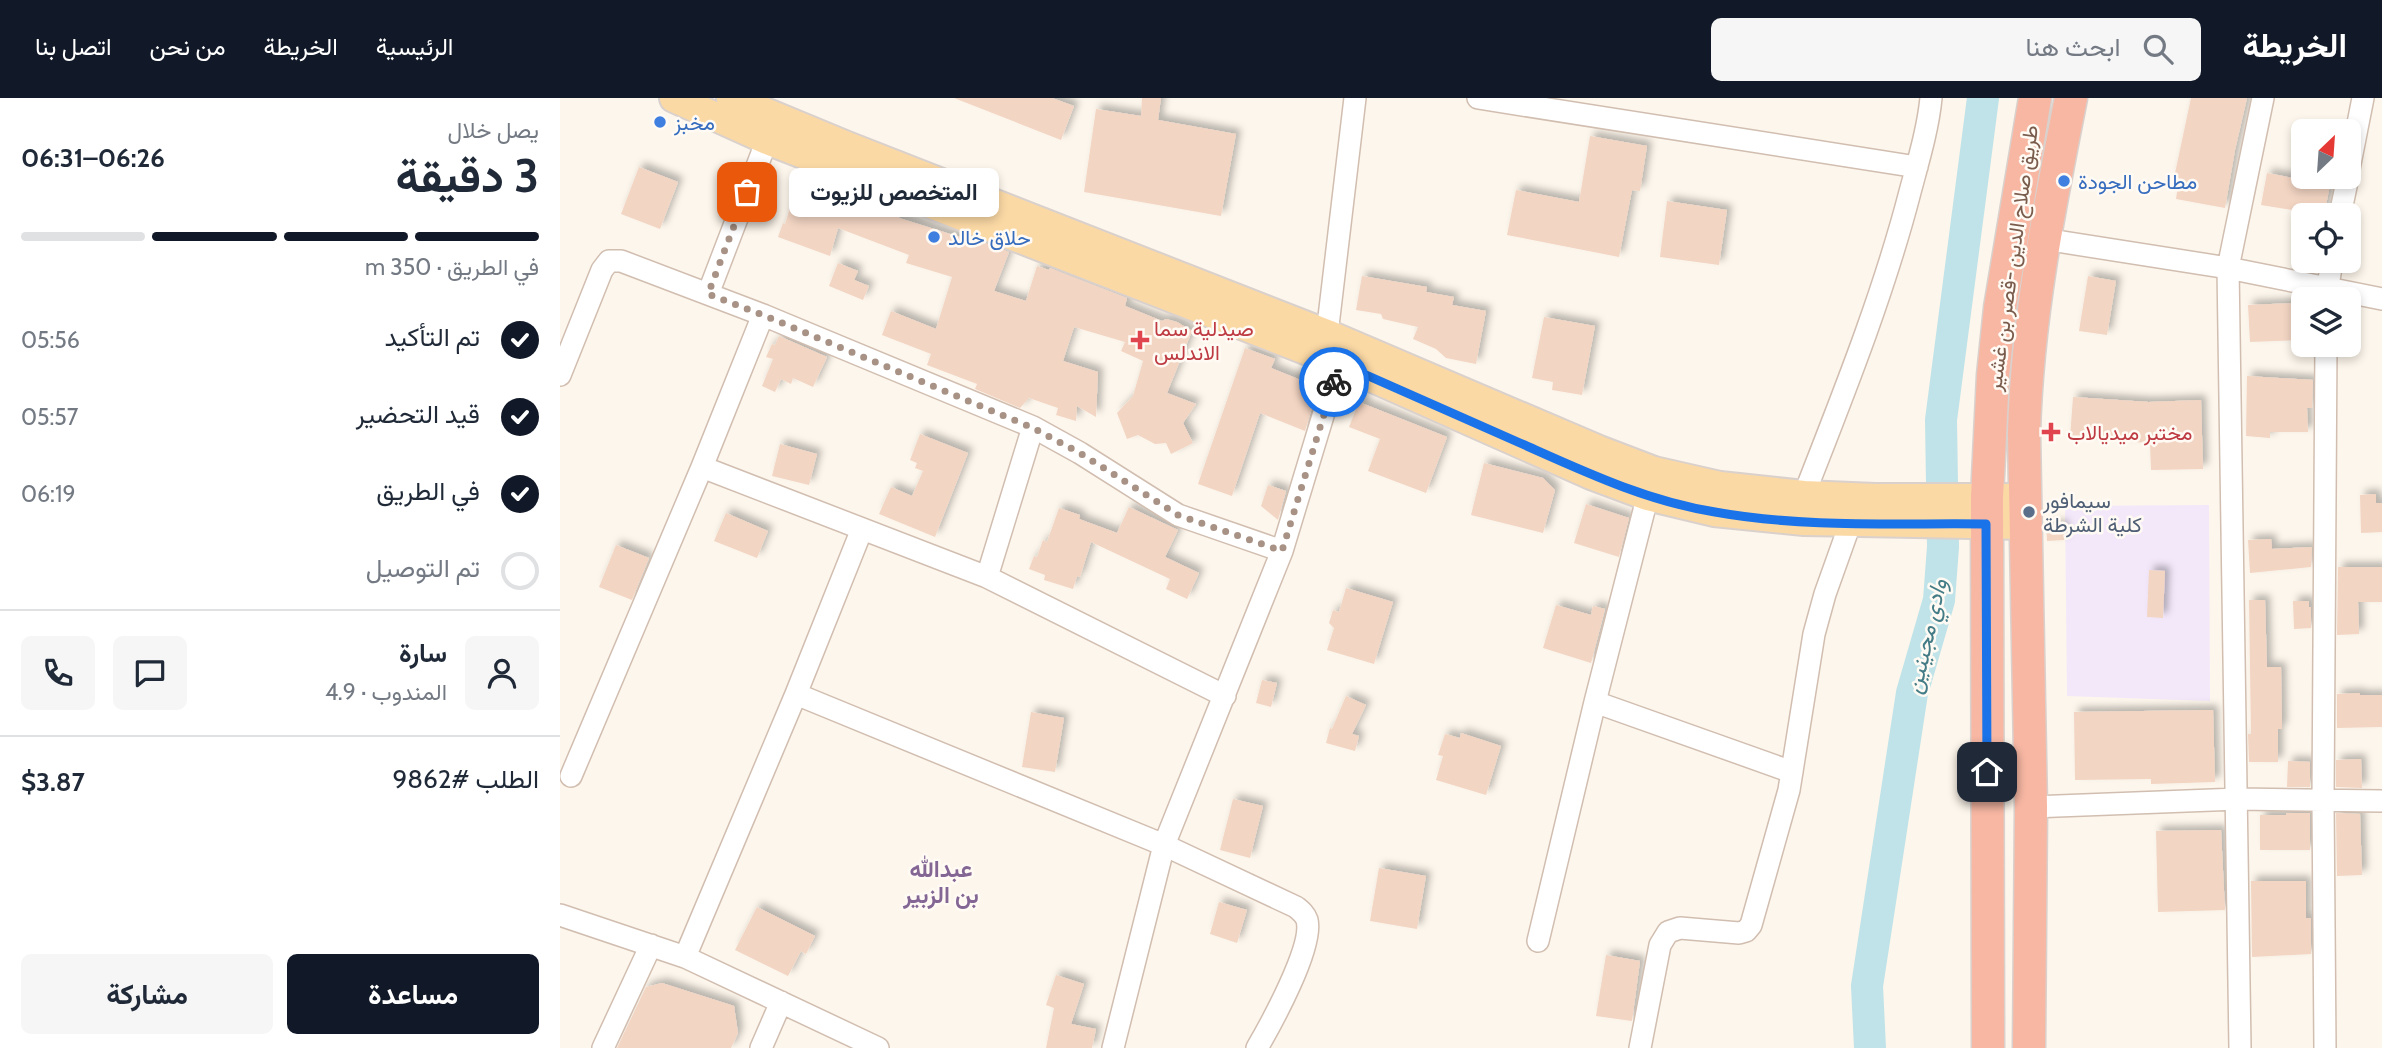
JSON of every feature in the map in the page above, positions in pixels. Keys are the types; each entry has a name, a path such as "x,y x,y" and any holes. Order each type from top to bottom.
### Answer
{"highway":[{"name":"طريق صلاح الدين -قصر بن غشير","path":"1988,1048 1975,511 2000,308 2035,98"},
{"path":"2029,1048 2031,807 2025,387 2044,239 2071,98"}],"main road":[{"path":"674,98 767,140 1339,363 1591,475 1651,484 1720,486 1804,495 1866,515"},
{"path":"731,98 859,151 1327,334 1599,450 1651,484 1714,512 1757,518 1975,511 2026,512"}],"street":[{"path":"1327,334 1355,98"},
{"path":"1478,98 1917,167"},
{"path":"1804,495 1875,308 1900,230 1917,167 1931,98"},
{"path":"2240,1048 2228,268 2263,98"},
{"path":"2359,119 2363,98"},
{"path":"708,294 767,140"},
{"path":"2044,239 2228,268 2302,287"},
{"path":"560,375 602,270 609,261 621,261 763,315 1033,428 1080,453 1178,515 1282,551"},
{"path":"2361,297 2382,299"},
{"path":"570,775 702,467 763,315"},
{"path":"2325,1048 2323,801 2326,357"},
{"path":"1113,1048 1164,845 1282,551 1339,363"},
{"path":"987,577 1033,428"},
{"path":"702,467 987,577 1225,696"},
{"path":"1538,942 1595,702 1651,484"},
{"path":"1640,1048 1660,945 1668,932 1680,928 1739,933 1746,931 1751,925 1789,790 1814,634 1825,594 1866,515"},
{"path":"685,957 862,529"},
{"path":"796,694 1164,845 1296,907 1307,920 1301,956 1279,1009 1257,1048"},
{"path":"1595,702 1792,772"},
{"path":"2031,807 2238,799 2382,801"},
{"path":"560,915 685,957 878,1048"},
{"path":"603,1048 651,946"},
{"path":"761,1048 781,1002"}],"shaded area":[{"path":"2209,505 2210,701 2067,696 2065,506"}],"building":[{"path":"954,98 1052,98 1074,106 1061,140"},
{"path":"1142,98 1161,98 1158,120 1236,134 1221,216 1084,192 1096,109 1141,116"},
{"path":"2191,98 2247,98 2225,208 2176,199 2179,178 2174,178"},
{"path":"1590,136 1647,146 1640,191 1632,190 1619,257 1507,235 1516,190 1579,202"},
{"path":"639,167 678,182 660,229 621,214"},
{"path":"2267,173 2291,178 2291,189 2329,189 2326,203 2291,203 2291,210 2261,205"},
{"path":"798,182 858,199 900,215 899,218 963,238 964,235 1009,252 994,291 1026,301 1037,266 1049,270 1050,268 1127,298 1125,306 1162,321 1166,319 1177,322 1192,331 1167,393 1196,404 1183,423 1193,443 1171,454 1166,443 1155,444 1138,435 1127,439 1117,413 1133,396 1143,361 1121,351 1125,342 1074,327 1063,361 1098,372 1096,417 1077,406 1076,421 1056,415 1058,408 1029,398 1020,408 975,389 977,384 927,365 931,354 882,335 891,311 936,329 952,277 906,263 909,255 838,228 830,256 778,237 783,223 785,224"},
{"path":"1667,201 1727,210 1719,265 1660,257"},
{"path":"838,263 858,271 854,280 869,286 863,300 829,286"},
{"path":"1362,276 1427,287 1426,292 1454,297 1452,305 1486,311 1476,364 1446,358 1436,349 1413,339 1418,327 1383,319 1381,314 1356,310"},
{"path":"2088,276 2116,281 2107,335 2079,331"},
{"path":"2291,303 2291,340 2250,342 2248,305"},
{"path":"1544,317 1595,326 1582,395 1552,390 1553,382 1532,378"},
{"path":"779,336 827,357 813,387 793,378 791,384 781,379 775,392 762,386 773,359 766,357"},
{"path":"1245,348 1275,359 1271,368 1318,387 1305,431 1260,413 1232,496 1198,484"},
{"path":"2247,376 2313,380 2312,408 2307,408 2308,432 2270,432 2270,438 2246,436"},
{"path":"2073,397 2149,402 2201,400 2203,469 2151,470 2150,443 2070,438"},
{"path":"1359,402 1447,437 1426,493 1368,471 1380,439 1349,427"},
{"path":"920,434 968,453 935,537 879,514 891,487 912,496 923,471 915,468 917,463 910,460"},
{"path":"780,444 817,454 809,485 772,476"},
{"path":"1484,463 1543,478 1555,490 1543,533 1471,515"},
{"path":"1268,485 1286,491 1278,520 1261,506"},
{"path":"2376,494 2376,503 2382,503 2382,532 2361,533 2360,495"},
{"path":"1586,504 1629,518 1619,557 1574,543"},
{"path":"1129,507 1178,530 1165,557 1199,573 1187,599 1166,589 1170,579 1091,542 1080,577 1077,576 1073,589 1044,580 1045,575 1029,569 1043,540 1047,542 1059,508 1080,515 1079,519 1117,533"},
{"path":"726,513 768,531 757,558 714,541"},
{"path":"2046,525 2064,525 2064,540 2047,541"},
{"path":"2271,539 2272,549 2312,547 2311,567 2250,573 2248,540"},
{"path":"616,545 649,558 632,600 599,587"},
{"path":"2338,567 2382,567 2382,602 2358,602 2359,634 2337,635"},
{"path":"2149,570 2165,571 2163,618 2147,617"},
{"path":"1346,588 1393,602 1374,664 1327,650 1334,628 1329,623 1333,610 1339,612"},
{"path":"2249,600 2265,600 2267,667 2281,667 2282,729 2278,729 2278,762 2249,762"},
{"path":"2293,601 2309,601 2311,628 2294,629"},
{"path":"1556,605 1591,615 1593,606 1605,609 1591,663 1543,648"},
{"path":"1262,680 1277,683 1271,707 1256,703"},
{"path":"2337,694 2382,695 2382,727 2337,728"},
{"path":"1346,696 1366,705 1352,734 1359,736 1355,751 1326,743 1330,728 1332,729"},
{"path":"2213,710 2215,782 2151,784 2151,779 2075,780 2074,712"},
{"path":"1031,712 1064,718 1055,772 1022,767"},
{"path":"1461,733 1501,746 1486,795 1436,780 1443,756 1438,755 1445,734 1460,738"},
{"path":"2361,759 2362,788 2336,787 2336,760"},
{"path":"2288,761 2310,762 2310,787 2287,787"},
{"path":"1233,799 1263,806 1250,858 1220,850"},
{"path":"2310,813 2310,850 2260,850 2260,815"},
{"path":"2336,813 2360,814 2362,875 2337,876"},
{"path":"2221,830 2225,910 2158,912 2156,831"},
{"path":"1379,868 1426,876 1417,929 1370,921"},
{"path":"2251,881 2306,881 2306,918 2311,918 2311,954 2252,957"},
{"path":"1219,902 1247,910 1237,943 1210,934"},
{"path":"757,907 815,936 806,954 801,951 788,976 735,950"},
{"path":"1606,955 1640,961 1632,1021 1596,1016"},
{"path":"1056,975 1084,984 1071,1024 1096,1029 1092,1048 1046,1048 1054,1008 1046,1005"},
{"path":"662,983 734,1006 738,1033 731,1048 617,1048 646,987"}],"waterway":[{"name":"وادي مجينين","path":"1870,1048 1867,986 1912,693 1939,600 1943,547 1941,420 1983,98"}],"way so far":[{"path":"747,192 708,294 1033,428 1080,453 1178,515 1282,551 1334,382"}],"place":[{"name":"مخبز","path":"660,122"},
{"name":"مطاحن الجودة","path":"2064,181"},
{"name":"المتخصص للزيوت","path":"747,192"},
{"name":"حلاق خالد","path":"934,237"},
{"name":"صيدلية سما الاندلس","path":"1140,340"},
{"name":"مختبر ميديالاب","path":"2051,432"},
{"name":"سيمافور كلية الشرطة","path":"2029,512"}],"district":[{"name":"عبدالله بن الزبير","path":"941,882"}],"route":[{"path":"1334,382 1339,363 1591,475 1647,496 1714,512 1757,518 1850,524 1986,524 1987,772"}]}
